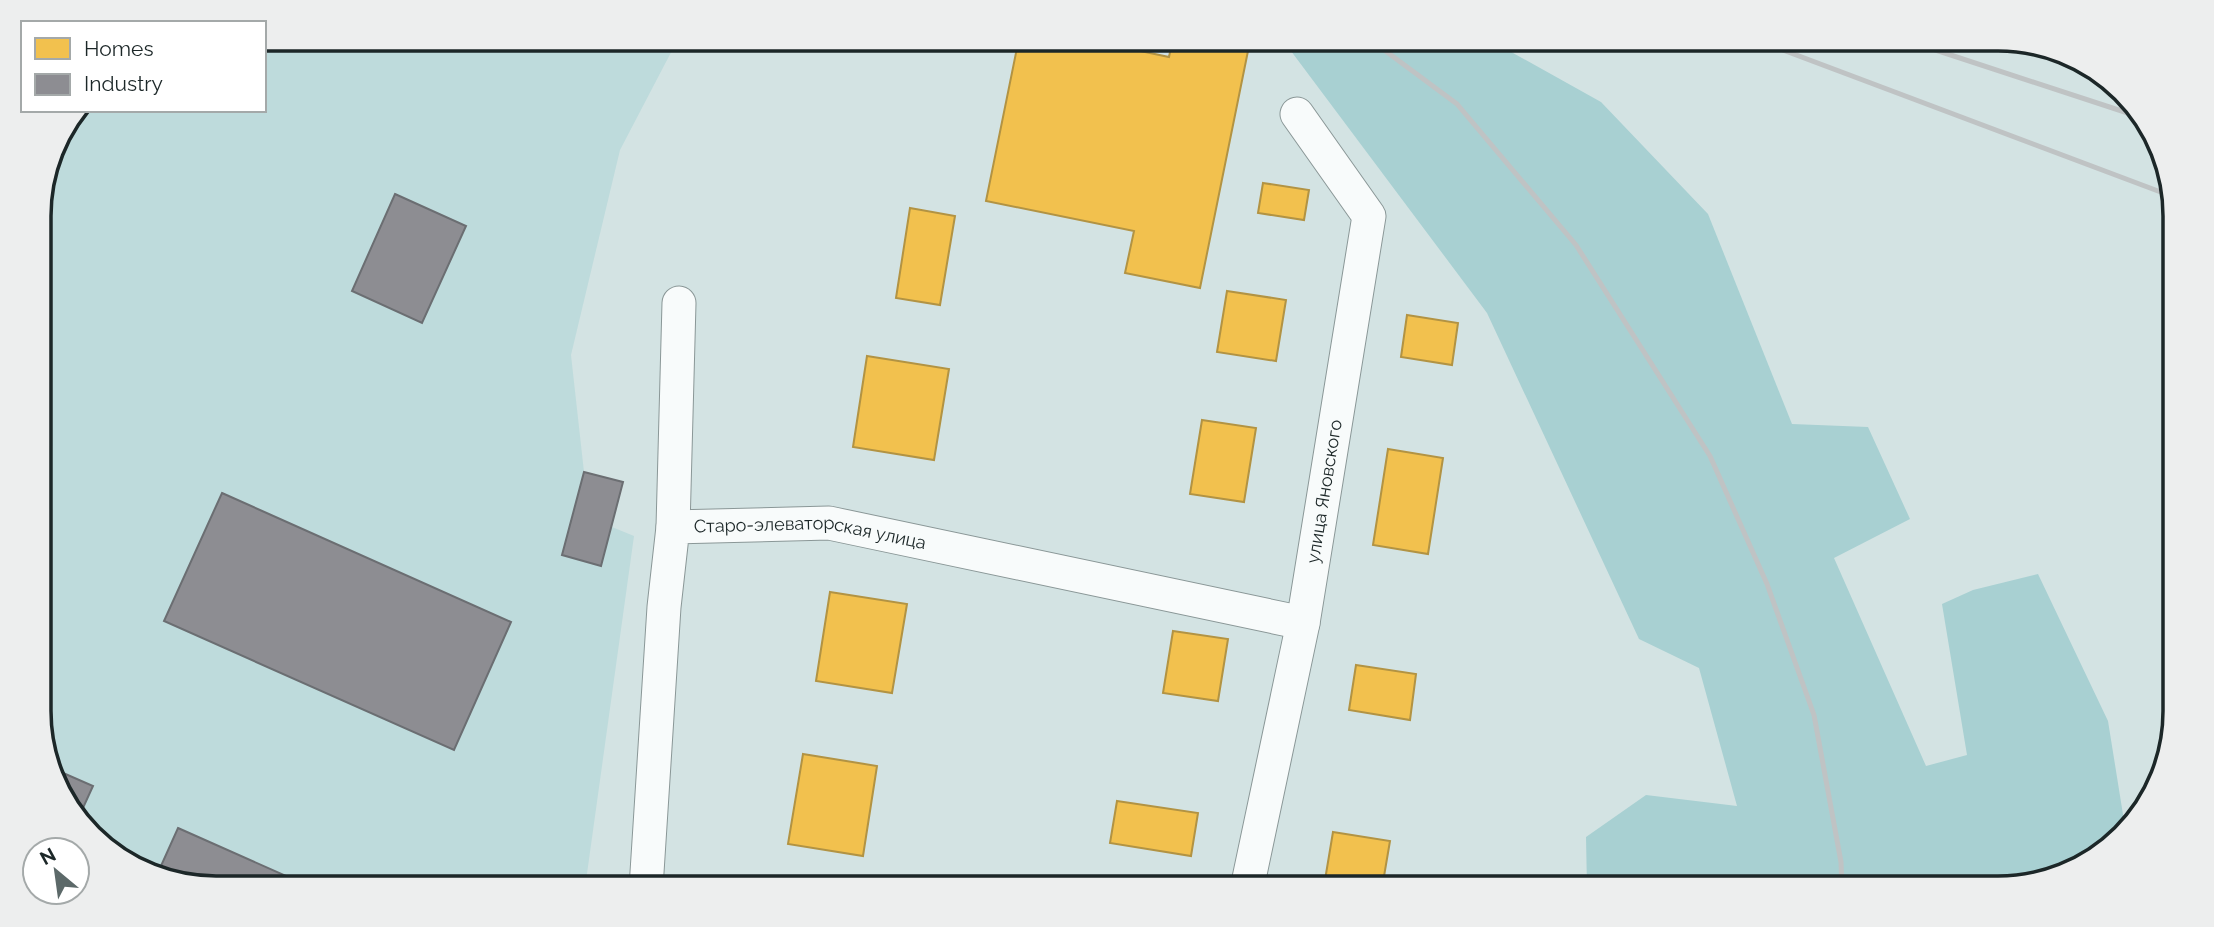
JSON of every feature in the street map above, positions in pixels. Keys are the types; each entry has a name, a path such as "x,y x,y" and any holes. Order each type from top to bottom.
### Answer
{"street":[{"name":"улица Яновского","path":"1250,876 1303,623 1369,216 1297,114"},
{"path":"673,527 679,303"},
{"name":"Старо-элеваторская улица","path":"647,876 664,607 673,527 829,523 1303,623"}],"shaded area":[{"path":"266,51 672,51 620,150 571,355 584,472 623,482 612,527 634,536 587,876 205,876 184,873 143,859 107,835 79,803 68,784 54,743 51,722 51,205 56,173 63,153 85,115 88,112 266,112"},
{"path":"1291,51 1510,51 1601,102 1708,214 1792,424 1868,427 1910,519 1834,558 1926,766 1967,755 1942,604 1973,590 2038,574 2108,721 2122,820 2099,842 2061,864 2041,871 2009,876 1587,876 1586,837 1646,795 1737,806 1699,668 1639,639 1487,313"}],"building: Homes":[{"path":"1016,51 1141,51 1169,57 1170,51 1248,51 1200,288 1125,273 1134,231 986,201"},
{"path":"1263,183 1309,190 1304,220 1258,213"},
{"path":"910,208 955,216 940,305 896,298"},
{"path":"1227,291 1286,300 1276,361 1217,352"},
{"path":"1407,315 1458,323 1452,365 1401,357"},
{"path":"867,356 949,369 934,460 853,447"},
{"path":"1202,420 1256,428 1244,502 1190,494"},
{"path":"1388,449 1443,458 1428,554 1373,545"},
{"path":"830,592 907,604 892,693 816,681"},
{"path":"1173,631 1228,639 1218,701 1163,693"},
{"path":"1356,665 1416,674 1410,720 1349,710"},
{"path":"803,754 877,766 863,856 788,844"},
{"path":"1117,801 1198,813 1191,856 1110,843"},
{"path":"1333,832 1390,841 1384,876 1326,876"}],"building: Industry":[{"path":"395,194 466,226 422,323 352,291"},
{"path":"584,472 623,482 601,566 562,555"},
{"path":"222,493 511,622 454,750 164,621"},
{"path":"64,773 93,786 83,808"},
{"path":"178,828 286,876 205,876 161,866"}],"railway":[{"path":"1386,51 1457,104 1576,245 1710,456 1767,584 1814,715 1842,876"},
{"path":"1786,51 2162,192"},
{"path":"1939,51 2126,112"}]}
